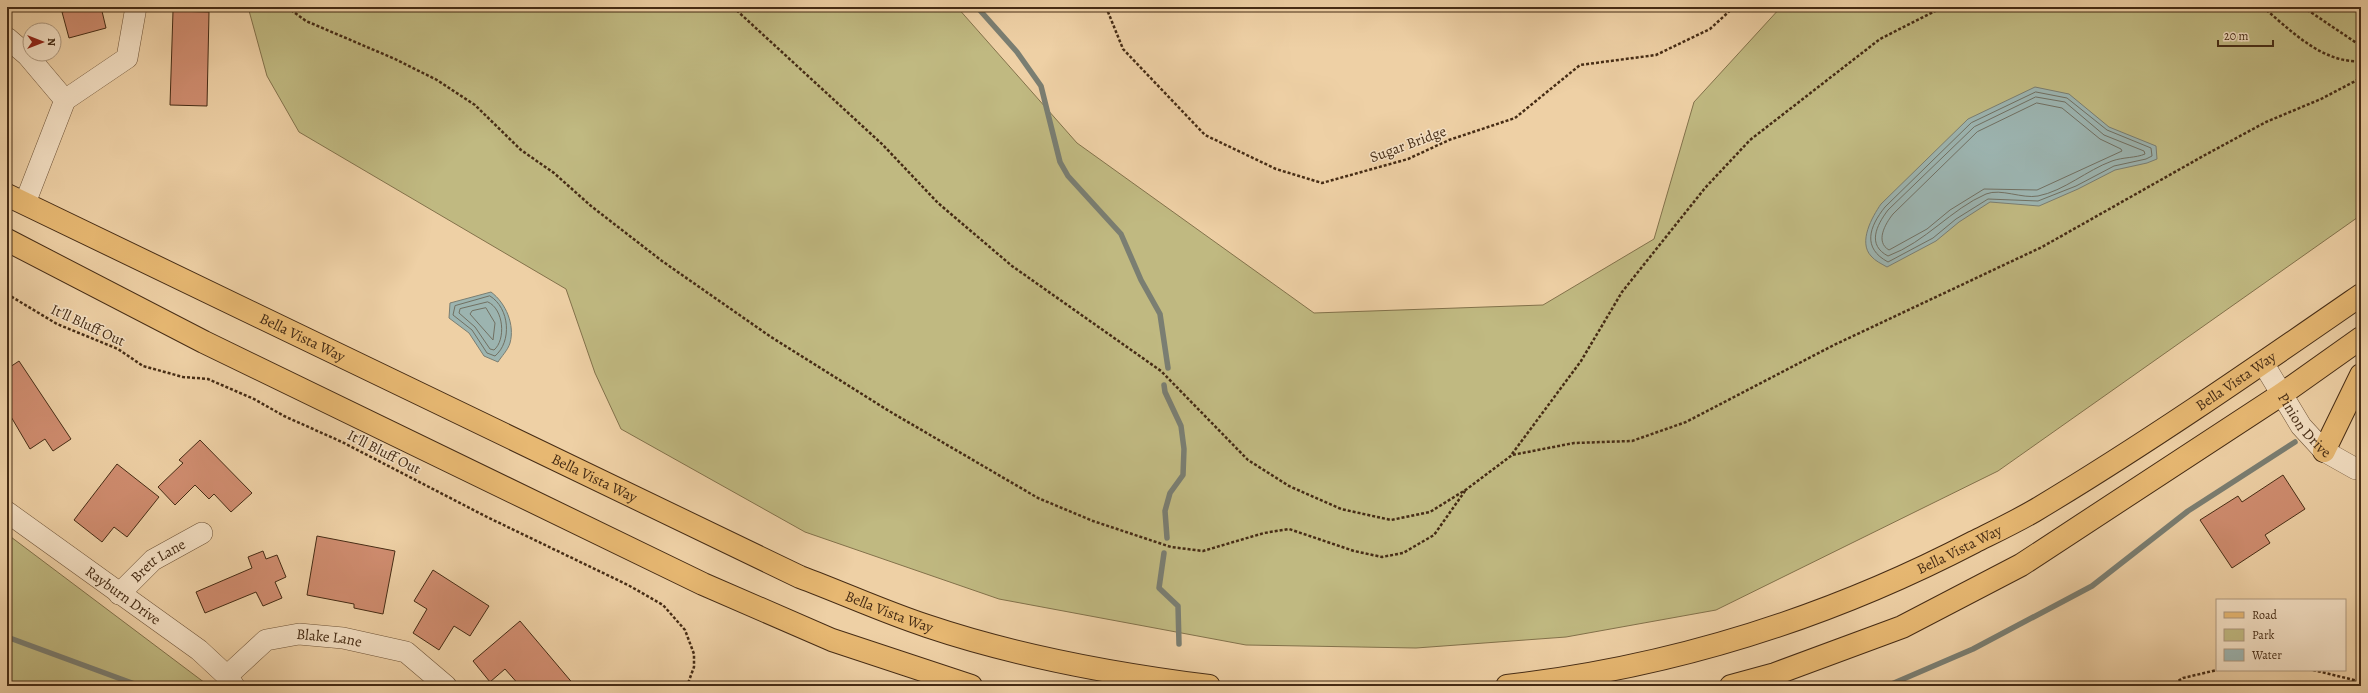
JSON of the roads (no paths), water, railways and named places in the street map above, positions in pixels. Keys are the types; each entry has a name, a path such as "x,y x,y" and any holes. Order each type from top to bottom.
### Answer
{"main road":[{"name":"Bella Vista Way","path":"16,199 800,577 927,626 1024,654 1125,676 1209,686"},
{"path":"7,240 204,342 703,584 832,640 971,686"},
{"name":"Bella Vista Way","path":"1507,686 1666,660 1796,621 1880,587 1943,558 2033,512 2263,363 2361,295"},
{"path":"1731,686 1775,674 1902,627 2021,565 2282,394 2361,338"},
{"path":"2324,451 2361,375"}],"street":[{"path":"16,199 65,100 127,58 136,7"},
{"path":"7,38 27,55 65,100"},
{"name":"Pinion Drive","path":"2263,363 2301,426 2324,451 2356,469 2361,469"},
{"name":"Rayburn Drive","path":"7,512 119,594 199,650 230,681"},
{"name":"Brett Lane","path":"119,594 152,560 202,532"},
{"name":"Blake Lane","path":"230,681 266,640 299,634 343,638 406,652 439,683"}],"water":[{"path":"2035,87 2069,94 2109,127 2156,146 2157,159 2147,163 2115,170 2078,189 2039,206 1990,202 1959,222 1936,241 1887,267 1873,258 1867,250 1866,237 1870,222 1881,204 1968,119"},
{"path":"491,292 505,308 511,329 509,346 498,362 484,356 469,333 449,318 450,303"}],"waterway":[{"path":"977,7 1017,52 1041,86 1060,162 1068,176 1121,234 1141,280 1160,314 1168,368"},
{"path":"1164,385 1165,392 1181,426 1184,449 1183,475 1170,493 1165,511 1167,538"},
{"path":"1887,686 1973,649 2092,586 2188,511 2295,442"},
{"path":"1164,553 1159,588 1178,606 1179,644"},
{"path":"7,637 140,686"}]}
